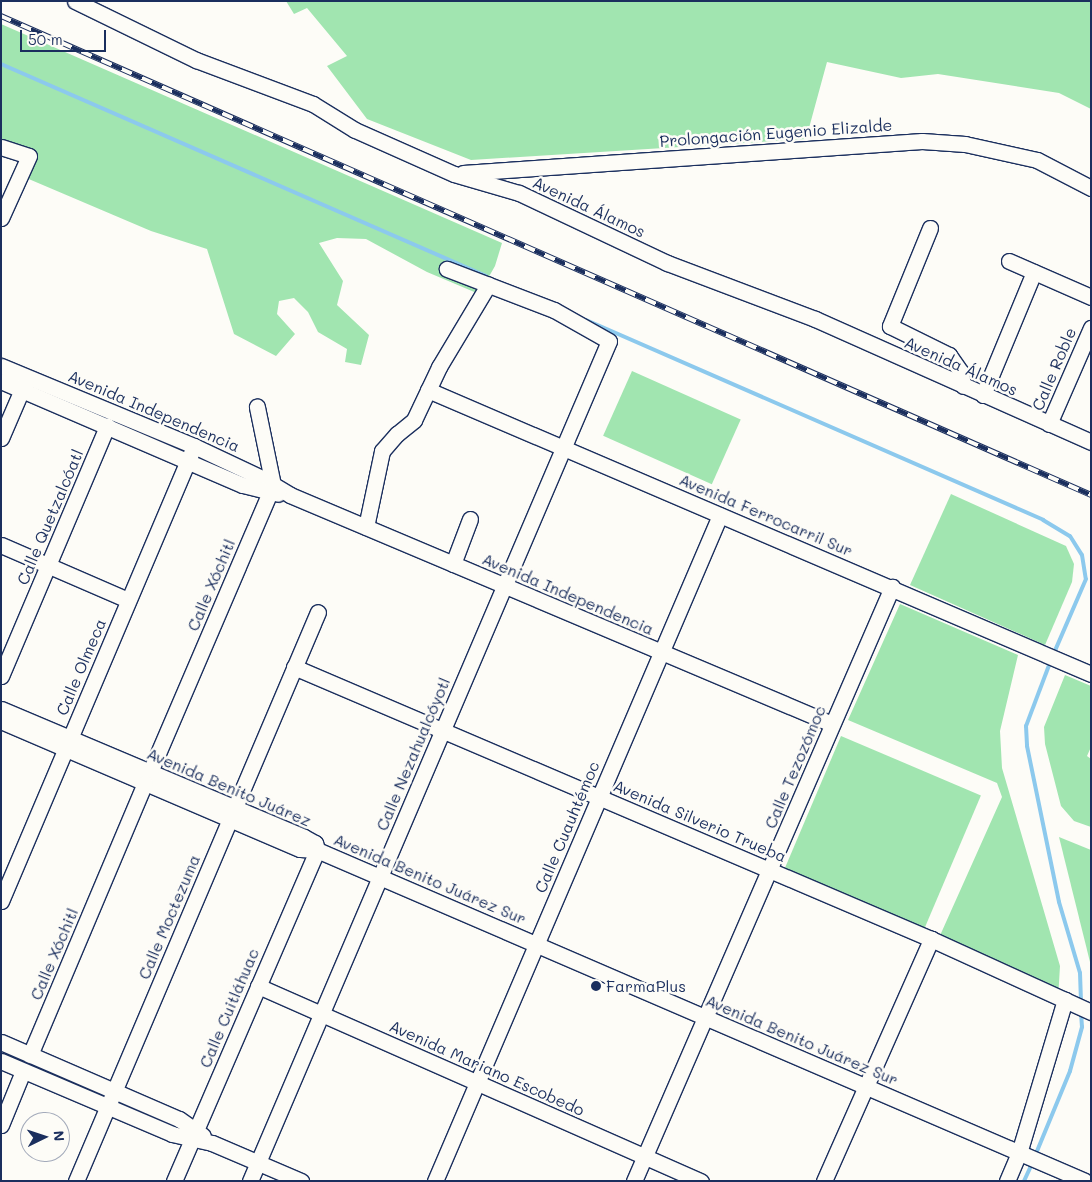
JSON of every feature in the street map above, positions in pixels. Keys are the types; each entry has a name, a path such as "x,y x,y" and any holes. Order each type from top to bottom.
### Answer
{"street":[{"name":"Avenida Álamos","path":"75,1 196,60 313,104 355,130 454,174 519,193 667,263 815,319 1091,442"},
{"name":"Prolongación Eugenio Elizalde","path":"454,174 922,141 965,144 1037,160 1091,188"},
{"path":"1,147 29,156 1,218"},
{"path":"930,228 890,326 948,355 961,372 963,386"},
{"path":"1009,261 1091,296"},
{"path":"366,527 382,452 397,434 414,420 474,304 488,285 446,269"},
{"path":"982,395 1034,272"},
{"name":"Calle Nezahualcóyotl","path":"250,1181 609,341 554,310 488,285"},
{"name":"Calle Roble","path":"1050,424 1091,328"},
{"name":"Avenida Independencia","path":"1,366 24,383 107,426 187,461 290,495 832,724"},
{"name":"Avenida Independencia","path":"1,381 24,383 194,446 272,489"},
{"path":"1,438 24,383"},
{"name":"Avenida Ferrocarril Sur","path":"428,390 892,587 1091,674"},
{"path":"257,407 272,489"},
{"name":"Calle Quetzalcóatl","path":"1,676 107,426"},
{"name":"Calle Olmeca","path":"1,901 6,878 68,743 194,446"},
{"name":"Calle Xóchitl","path":"30,1055 272,489"},
{"name":"Calle Cuauhtémoc","path":"435,1181 720,515"},
{"path":"453,564 470,519"},
{"path":"1,545 128,600"},
{"name":"Calle Tezozómoc","path":"634,1181 892,587"},
{"name":"Calle Moctezuma","path":"76,1181 318,612"},
{"name":"Avenida Silverio Trueba","path":"294,667 931,939 1091,1012"},
{"name":"Avenida Benito Juárez","path":"1,709 68,743 233,814 310,840 317,850"},
{"name":"Avenida Benito Juárez","path":"1,721 68,743"},
{"name":"Avenida Benito Juárez Sur","path":"317,850 1022,1154"},
{"name":"Calle Cuitláhuac","path":"174,1181 317,850"},
{"path":"824,1181 931,939"},
{"name":"Avenida Mariano Escobedo","path":"258,986 701,1181"},
{"path":"1007,1181 1022,1154 1065,1000"},
{"path":"1,1042 179,1119 194,1135"},
{"path":"1,1062 108,1106 194,1135 301,1181"},
{"path":"1,1125 23,1071"},
{"path":"1022,1154 1085,1181"}],"green space":[{"path":"286,1 1091,1 1091,109 1059,93 938,74 901,78 827,62 806,139 471,160 367,119 327,66 347,56 307,8 294,14"},
{"path":"1,24 502,243 495,266 479,294 427,272 366,239 337,238 319,243 343,281 337,305 369,335 361,365 345,362 347,349 318,332 308,312 294,298 279,301 277,314 295,334 276,356 234,334 207,249 151,231 24,177 34,155 1,144"},
{"path":"632,371 741,419 712,484 603,436"},
{"path":"951,494 1066,546 1074,564 1072,582 1045,645 910,585"},
{"path":"900,604 1018,655 1000,731 1002,768 1060,966 1058,999 938,940 1002,797 997,783 848,720"},
{"path":"1065,675 1091,686 1091,747 1087,756 1091,759 1091,827 1074,821 1061,806 1045,744 1044,727"},
{"path":"841,736 981,795 923,931 784,871"},
{"path":"1059,837 1091,850 1091,966"}],"waterway":[{"path":"1,64 486,276"},
{"path":"586,320 1043,520 1070,536 1082,555 1086,579 1054,653"},
{"path":"1051,660 1026,726 1027,746 1059,902 1080,973 1081,1004"},
{"path":"1035,1156 1070,1071 1082,1027 1081,1011"},
{"path":"1024,1181 1033,1162"}],"railway":[{"path":"1,16 1091,495"}],"place":[{"name":"FarmaPlus","path":"596,986"}]}
